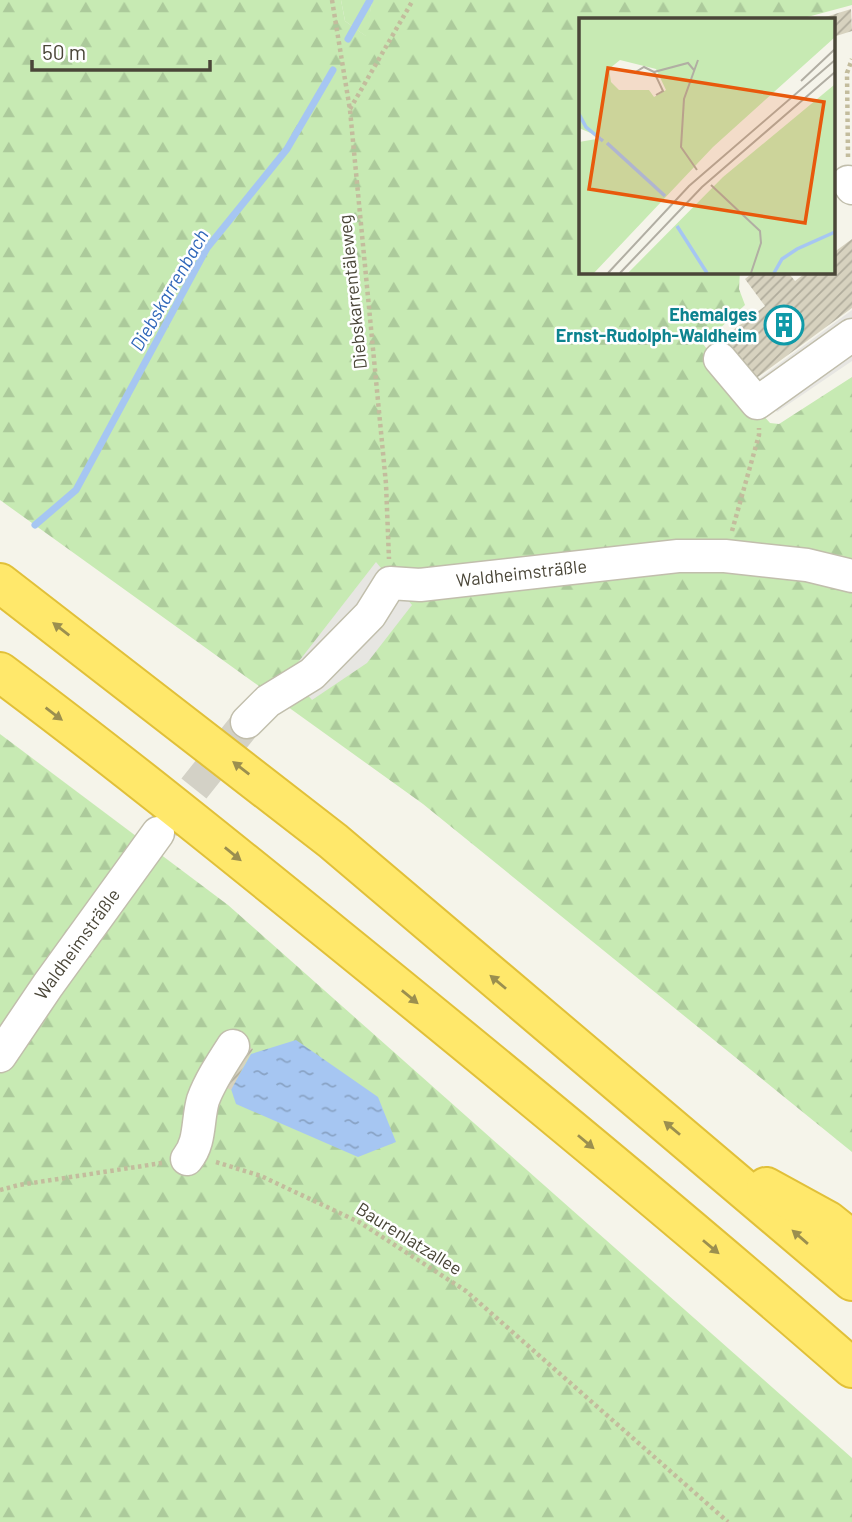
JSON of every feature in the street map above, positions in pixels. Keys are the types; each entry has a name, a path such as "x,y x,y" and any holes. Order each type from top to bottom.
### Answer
{"highway":[{"path":"0,583 333,841 852,1281"},
{"path":"0,672 407,994 852,1368"},
{"path":"724,1172 774,1189 828,1221 852,1240"}],"lane":[{"path":"720,359 757,403 852,335"},
{"name":"Waldheimsträßle","path":"390,583 419,585 678,556 725,556 807,565 852,576"},
{"path":"247,722 268,701 312,674 370,615 390,583"},
{"name":"Waldheimsträßle","path":"0,1056 158,832"},
{"path":"187,1159 195,1149 203,1102 219,1067 233,1046"}],"path":[{"name":"Diebskarrentäleweg","path":"332,0 350,110 386,484 390,583"},
{"path":"350,110 414,0"},
{"path":"850,185 848,73 852,59"},
{"path":"725,556 760,435"},
{"name":"Baurenlatzallee","path":"0,1191 19,1185 187,1159 225,1163 261,1176 359,1222 466,1291 729,1522"}],"green space":[{"path":"0,0 341,0 345,21 366,36 372,0 852,0 852,5 804,18 579,18 579,273 740,273 739,289 745,305 703,344 770,423 779,424 852,377 852,1152 423,804 0,500"},
{"path":"341,0 372,0 367,37 345,21"},
{"path":"0,734 228,905 852,1458 852,1522 0,1522"}],"shaded area":[{"path":"852,310 852,361 777,412 756,381"},
{"path":"376,562 412,605 367,663 312,700 289,674"}],"water":[{"path":"296,1040 378,1097 396,1142 358,1157 236,1104 231,1089 251,1054"}],"building":[{"path":"851,9 852,31 834,37 834,18 822,18"},
{"name":"Ehemalges Ernst-Rudolph-Waldheim","path":"852,239 852,308 755,379 730,363 716,343 765,306 745,279 752,273 789,273 795,281 805,273 834,273 834,252"},
{"path":"241,1042 253,1049 231,1090 218,1083"}],"waterway":[{"path":"348,39 370,0"},
{"name":"Diebskarrenbach","path":"35,525 76,490 207,248 287,149 333,70"}],"tunnel":[{"path":"164,826 247,722"}],"place":[{"name":"Ehemalges Ernst-Rudolph-Waldheim","path":"784,325"}]}
